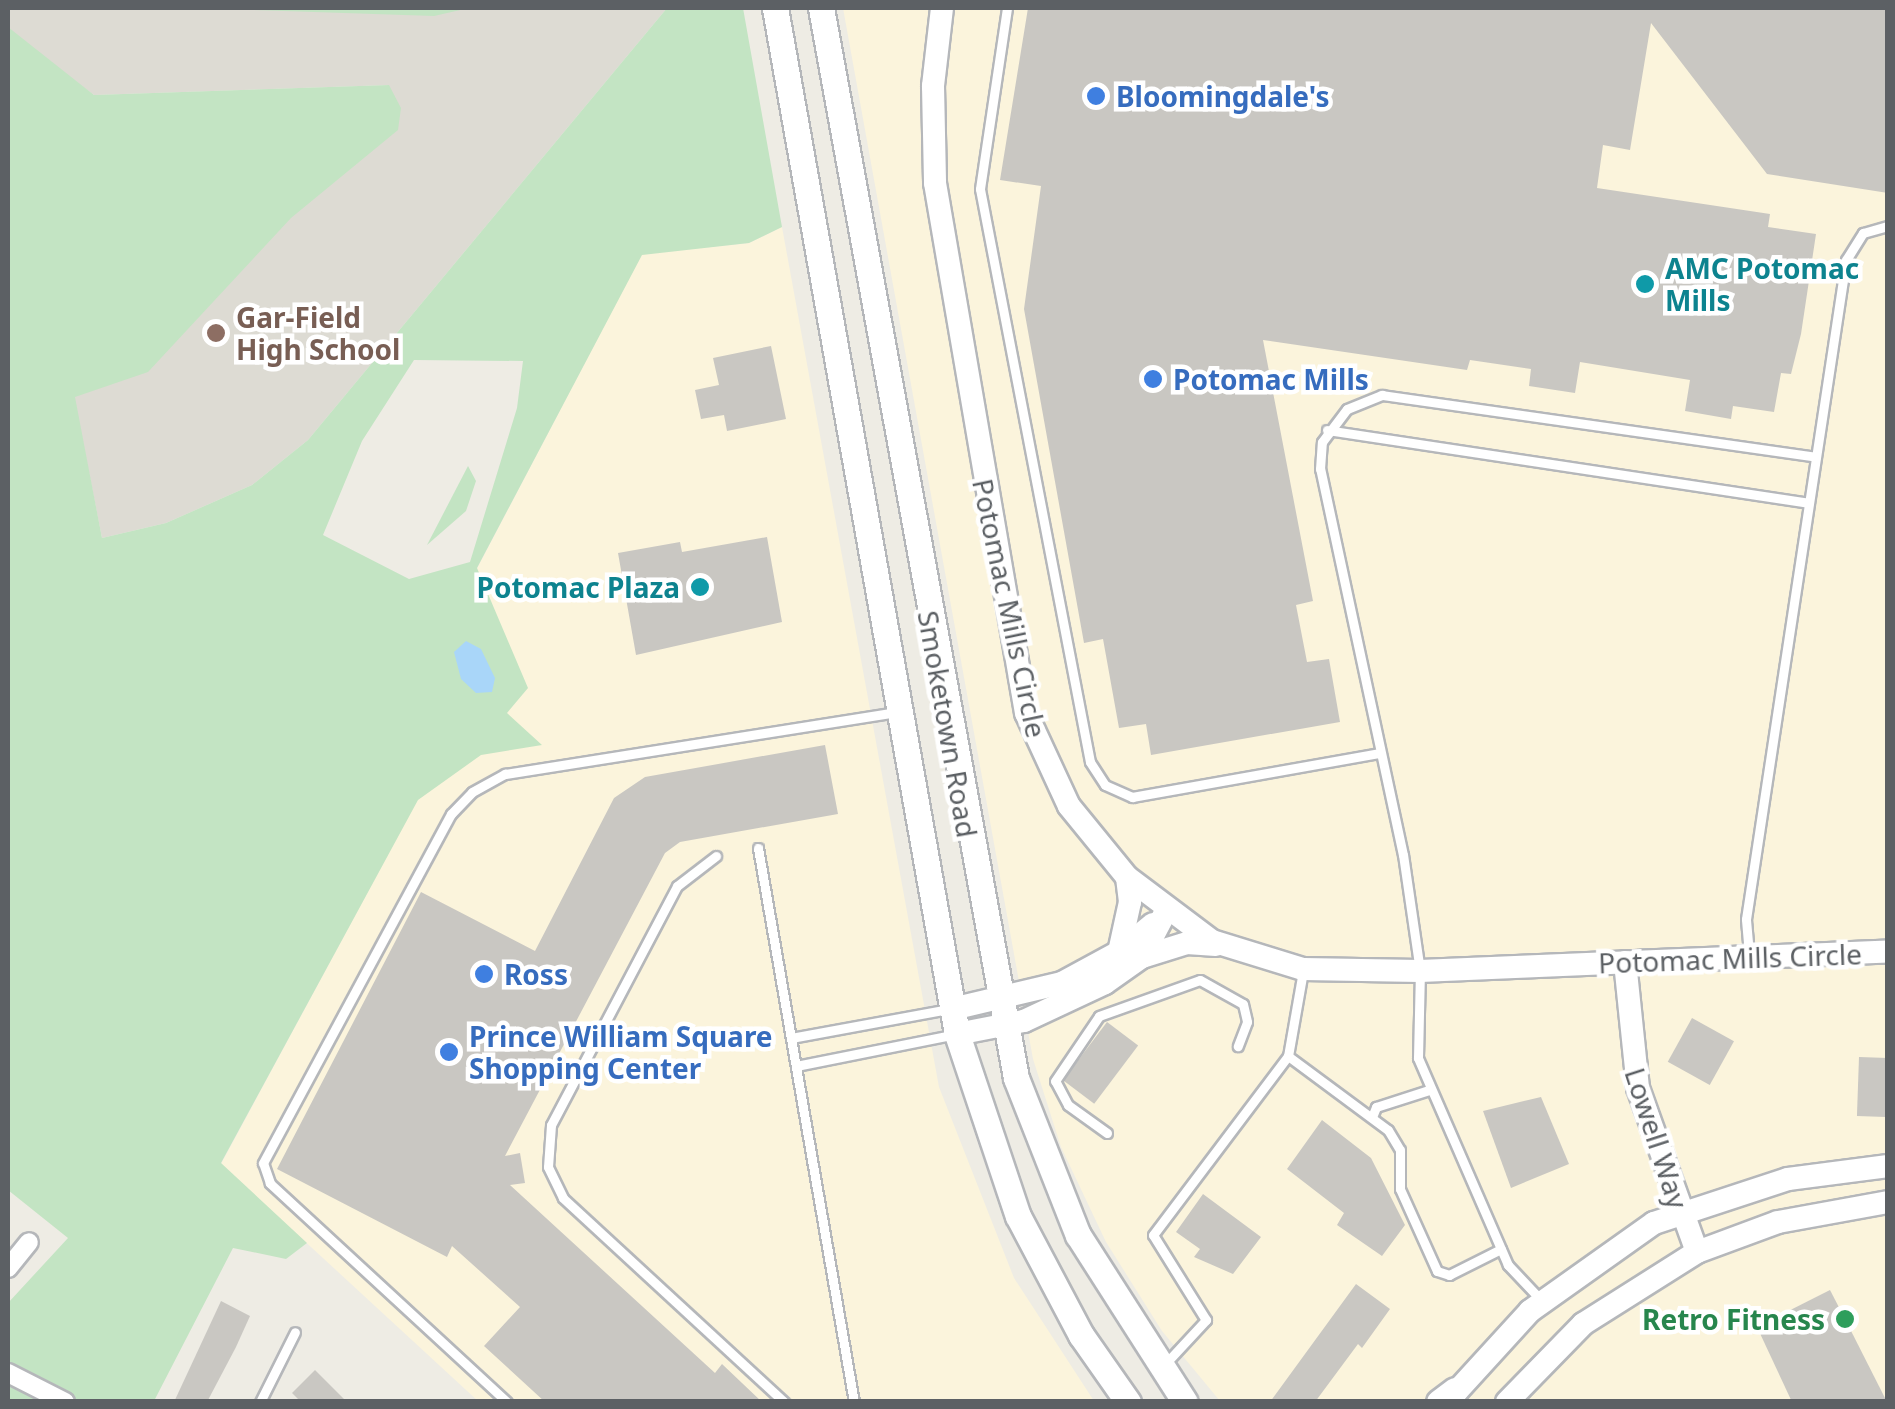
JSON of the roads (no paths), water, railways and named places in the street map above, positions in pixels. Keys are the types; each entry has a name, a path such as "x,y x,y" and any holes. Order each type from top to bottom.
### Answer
{"main road":[{"name":"Smoketown Road","path":"775,8 954,1022 1018,1216 1070,1318 1128,1402"},
{"name":"Smoketown Road","path":"821,8 1000,1012 1056,1188 1109,1292 1185,1402"},
{"path":"825,294 871,286"}],"street":[{"name":"Potomac Mills Circle","path":"942,8 933,86 935,183 1026,714 1069,806 1127,877 1166,911 1226,947 1303,969 1420,972 1888,951"},
{"path":"1127,877 1130,954"},
{"path":"954,1022 1078,999 1130,954 1166,911"},
{"path":"1130,954 1188,943 1226,947"},
{"name":"Lowell Way","path":"1624,962 1630,1057 1697,1252"},
{"path":"1447,1398 1542,1301 1616,1244 1680,1211 1788,1180 1888,1166"},
{"path":"1507,1402 1584,1324 1697,1252 1778,1222 1888,1202"},
{"path":"8,1268 29,1242"},
{"path":"8,1373 65,1402"}],"lane":[{"path":"1007,8 980,189 1090,762 1105,785 1132,797 1380,753"},
{"path":"1749,957 1746,920 1848,252 1863,233 1888,226"},
{"path":"1542,1301 1501,1250 1428,1090 1417,1048 1420,972 1380,753 1320,469 1327,430 1356,404 1397,396 1816,456"},
{"path":"1327,430 1810,503"},
{"path":"508,1402 270,1183 263,1164 452,814 472,792 505,774 899,712"},
{"path":"758,848 854,1402"},
{"path":"716,856 677,886 552,1125 548,1166 563,1198 784,1402"},
{"path":"1160,1368 1206,1320 1153,1235 1288,1056 1303,969"},
{"path":"1107,1133 1068,1105 1056,1081 1100,1016 1187,981 1210,982 1243,1004 1247,1022 1238,1046"},
{"path":"791,1038 954,1022"},
{"path":"796,1066 954,1022"},
{"path":"1288,1056 1372,1117 1400,1150 1400,1190 1436,1272 1448,1275 1501,1250"},
{"path":"1372,1117 1376,1107 1428,1090"},
{"path":"260,1402 295,1332"}],"water":[{"path":"466,641 481,649 495,678 492,692 476,693 461,679 454,652"}],"place":[{"name":"Bloomingdale's","path":"1096,96"},
{"name":"AMC Potomac Mills","path":"1645,284"},
{"name":"Gar-Field High School","path":"216,333"},
{"name":"Potomac Mills","path":"1153,379"},
{"name":"Potomac Plaza","path":"700,587"},
{"name":"Ross","path":"484,974"},
{"name":"Prince William Square Shopping Center","path":"449,1052"},
{"name":"Retro Fitness","path":"1845,1319"}]}
